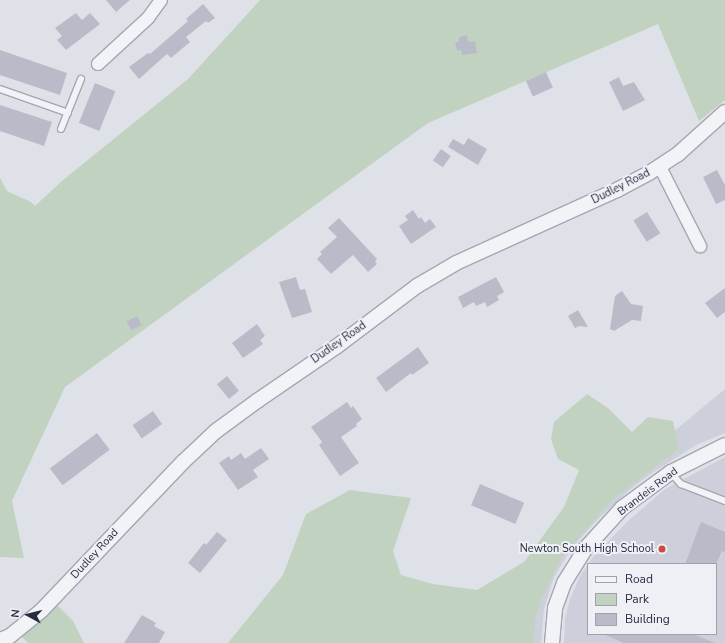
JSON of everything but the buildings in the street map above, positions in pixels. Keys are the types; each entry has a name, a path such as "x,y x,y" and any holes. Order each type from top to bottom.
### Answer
{"street":[{"path":"98,64 148,18 161,0"},
{"name":"Dudley Road","path":"0,640 10,636 41,611 183,462 216,432 417,286 456,263 631,184 660,167 678,154 725,112"},
{"path":"660,167 700,246"},
{"name":"Brandeis Road","path":"552,643 555,608 562,589 585,549 622,508 671,472 725,445"}],"lane":[{"path":"61,129 81,79"},
{"path":"0,89 68,112"},
{"path":"671,472 681,484 725,501"}],"shaded area":[{"path":"725,389 725,433 696,445 649,475 627,492 595,522 572,548 554,577 544,609 541,643 515,643 589,493 678,428"},
{"name":"Newton South High School","path":"725,457 725,643 564,643 565,619 570,599 580,576 587,566 587,635 717,635 717,563 589,563 627,522 665,489"}],"green space":[{"path":"260,0 725,0 725,100 699,121 658,24 428,123 65,387 12,501 24,558 0,557 0,178 7,191 31,202 35,206 63,180 188,79"},
{"path":"587,394 608,408 632,432 648,417 673,421 679,449 612,500 562,557 542,598 535,621 534,643 228,643 283,575 306,514 350,490 411,498 393,551 401,575 433,584 477,590 524,562 564,507 579,470 558,459 551,439 554,422"},
{"path":"57,605 73,621 84,643 28,643 20,635"}],"place":[{"name":"Newton South High School","path":"662,549"}]}
